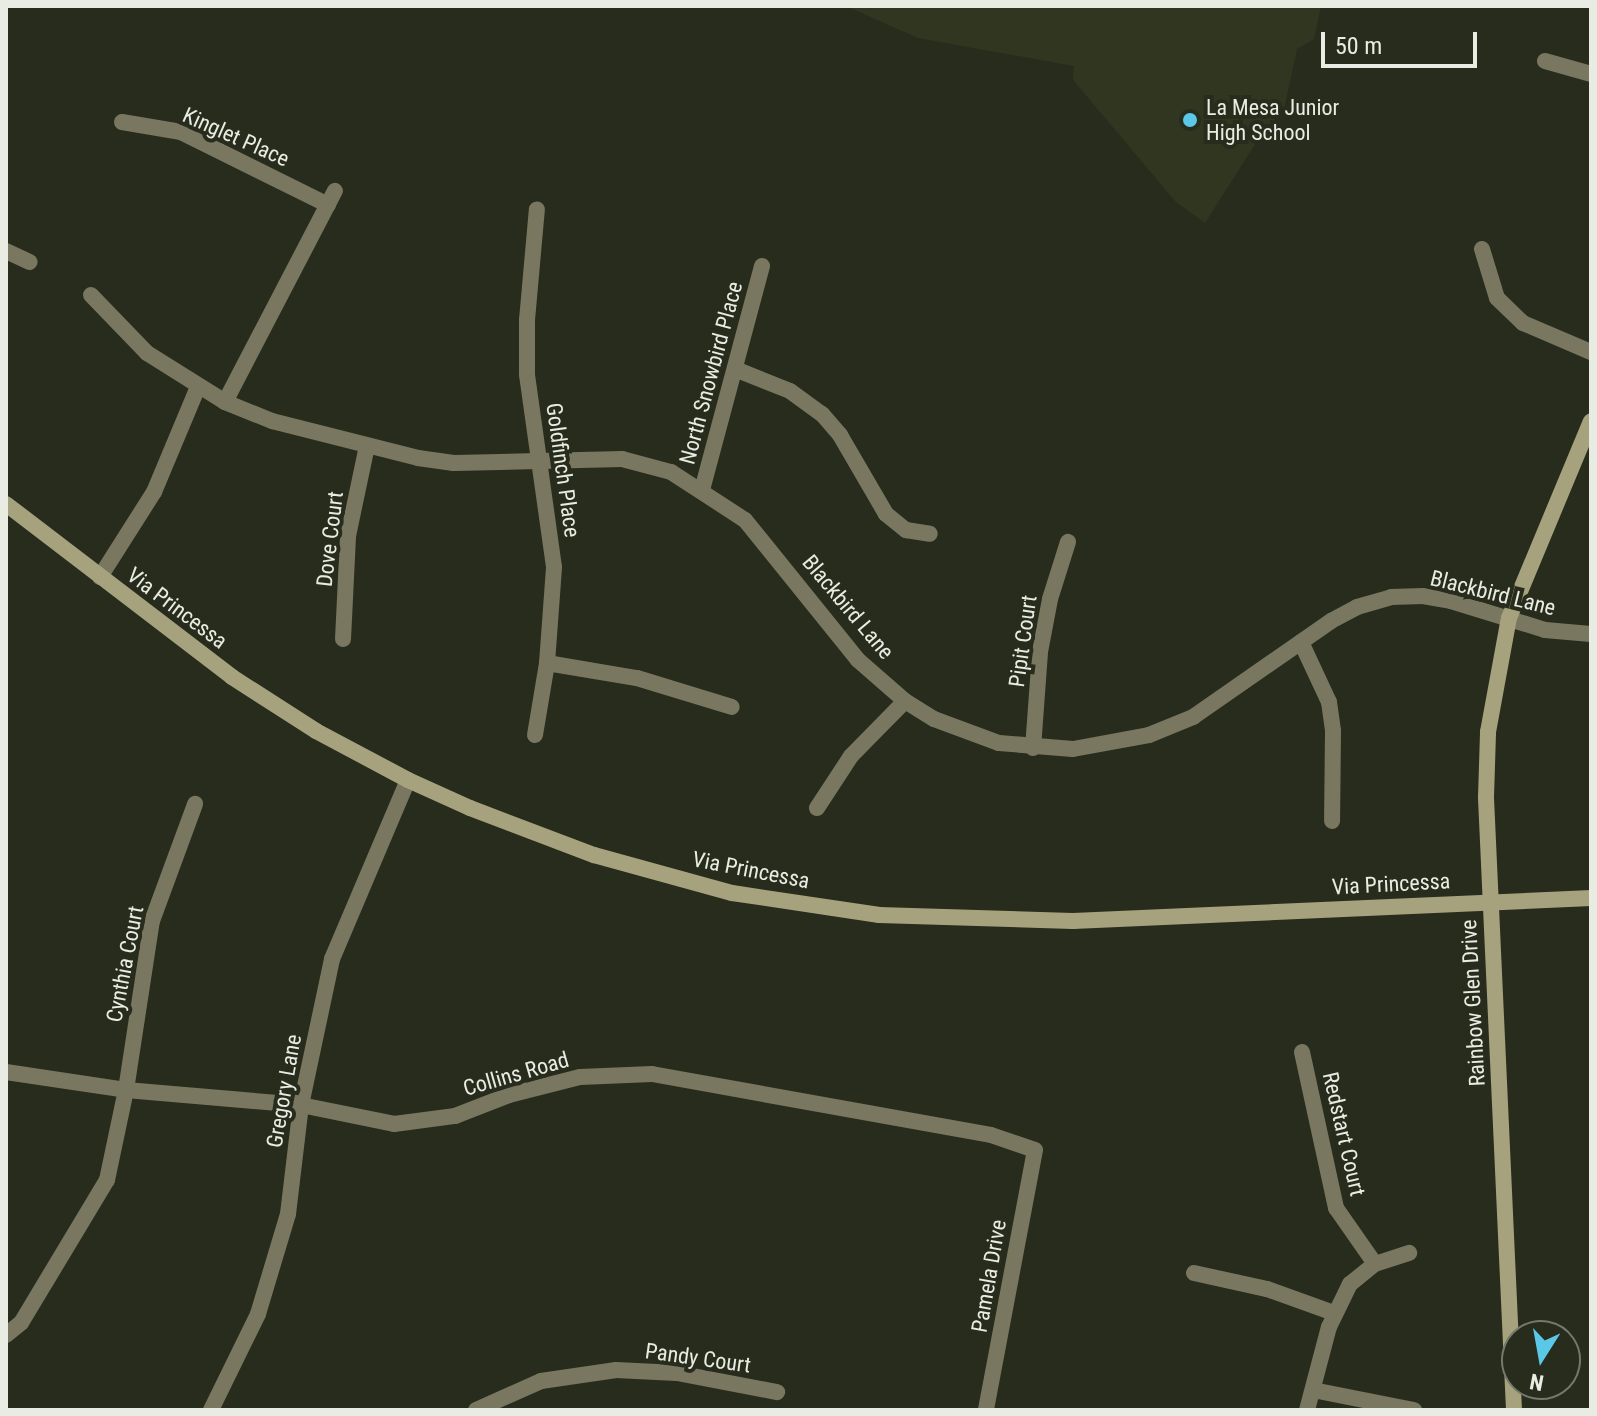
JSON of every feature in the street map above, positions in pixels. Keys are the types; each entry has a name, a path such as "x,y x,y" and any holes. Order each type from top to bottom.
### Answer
{"street":[{"path":"1545,61 1591,74"},
{"name":"Kinglet Place","path":"122,122 181,132 332,198 225,402"},
{"name":"Goldfinch Place","path":"535,735 547,663 554,567 527,374 527,320 537,209"},
{"path":"1482,249 1497,298 1523,323 1591,352"},
{"path":"6,251 30,262"},
{"name":"North Snowbird Place","path":"702,490 762,266"},
{"name":"Blackbird Lane","path":"91,295 147,353 225,402 272,421 367,446 454,463 622,459 671,472 745,520 858,660 905,701 967,734 1033,748 1112,744 1163,729 1193,717 1357,607 1391,597 1451,601 1545,630 1591,634"},
{"path":"735,369 790,391 822,414 840,435 886,514 906,530 930,534"},
{"path":"100,577 154,492 198,387"},
{"name":"Rainbow Glen Drive","path":"1514,1410 1486,797 1488,732 1509,618 1591,421"},
{"name":"Dove Court","path":"343,639 348,536 367,446"},
{"name":"Via Princessa","path":"6,504 232,677 316,731 408,780 594,855 732,893 879,915 1073,921 1591,898"},
{"name":"Pipit Court","path":"1033,748 1040,652 1050,599 1068,542"},
{"path":"1301,642 1329,702 1333,731 1332,821"},
{"path":"547,663 637,678 732,707"},
{"path":"817,808 851,756 905,701"},
{"name":"Gregory Lane","path":"211,1410 258,1314 288,1214 301,1105 332,959 408,780"},
{"name":"Cynthia Court","path":"6,1335 21,1323 107,1180 126,1090 152,921 195,804"},
{"name":"Redstart Court","path":"1302,1052 1336,1208 1375,1264"},
{"name":"Collins Road","path":"6,1072 126,1090 301,1105 394,1124 455,1116 509,1095 580,1077 652,1074 991,1135 1035,1150"},
{"name":"Pamela Drive","path":"986,1410 1035,1150"},
{"path":"1307,1410 1334,1313 1350,1284 1375,1264 1409,1253"},
{"path":"1194,1273 1267,1289 1334,1313"},
{"name":"Pandy Court","path":"476,1410 541,1381 616,1370 677,1373 777,1392"},
{"path":"1313,1390 1414,1410"}],"shaded area":[{"name":"La Mesa Junior High School","path":"846,6 1321,6 1314,39 1297,49 1284,110 1264,130 1205,223 1176,202 1073,80 1074,66 918,38"}],"place":[{"name":"La Mesa Junior High School","path":"1190,120"}]}
